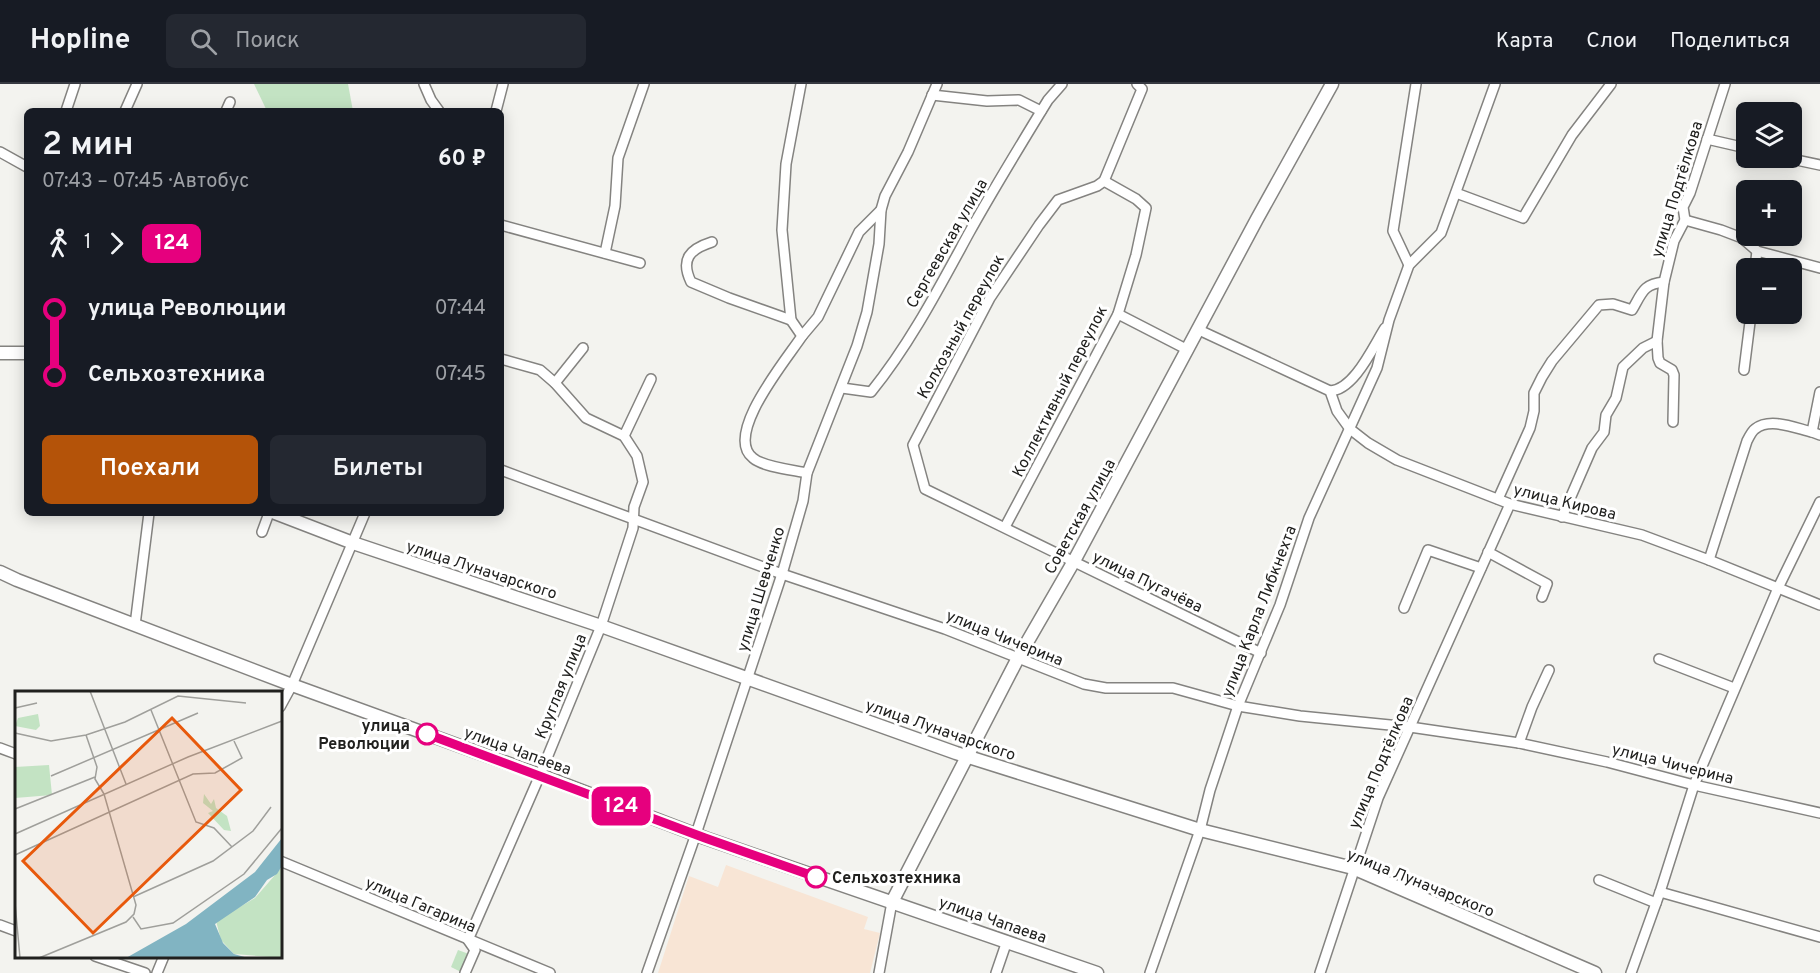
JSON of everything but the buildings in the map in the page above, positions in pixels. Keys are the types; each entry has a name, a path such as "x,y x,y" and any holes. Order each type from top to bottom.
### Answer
{"main road":[{"name":"Советская улица","path":"892,902 1018,658 1074,561 1332,84"},
{"path":"0,353 24,352"},
{"name":"улица Луначарского","path":"283,516 353,543 601,626 968,757 1200,830 1353,868 1595,973"},
{"name":"улица Чапаева","path":"0,572 135,626 696,834 1097,973"}],"street":[{"path":"67,108 75,84"},
{"path":"126,108 137,84"},
{"path":"424,84 437,108"},
{"path":"497,108 503,84"},
{"path":"605,253 615,206 618,158 644,84"},
{"path":"801,84 786,164 782,231 791,320 802,336"},
{"name":"улица Шевченко","path":"647,973 696,834 782,574 803,501 807,473 842,388 867,312 879,244 881,210 885,196 908,152 937,84"},
{"name":"Сергеевская улица","path":"842,388 871,392 888,371 1041,111 1062,84"},
{"path":"1104,181 1142,89 1137,84"},
{"path":"1409,265 1393,231 1416,84"},
{"name":"улица Карла Либкнехта","path":"1150,973 1200,830 1210,790 1238,706 1280,605 1309,518 1377,368 1389,320 1409,265 1441,233 1495,84"},
{"path":"1456,193 1523,218 1572,135 1611,84"},
{"name":"улица Подтёлкова","path":"1673,422 1674,375 1672,370 1660,363 1658,358 1657,341 1664,282 1674,241 1685,220 1683,207 1690,194 1725,84"},
{"path":"932,95 987,101 1019,100 1041,111"},
{"path":"1707,139 1736,146"},
{"path":"0,152 24,165"},
{"path":"1802,161 1820,165"},
{"name":"Коллективный переулок","path":"1005,527 1118,314 1136,255 1146,208 1136,199 1104,181"},
{"name":"Колхозный переулок","path":"925,489 913,446 990,298 1058,200 1097,186 1104,181"},
{"name":"улица Шевченко","path":"807,473 758,462 750,456 744,438 753,408 802,336 818,317 859,232 881,210"},
{"path":"1685,220 1742,237 1757,251 1820,268"},
{"path":"504,226 640,263"},
{"path":"712,242 696,247 687,261 685,269 691,282 791,320"},
{"path":"1756,258 1757,251"},
{"path":"1498,499 1530,428 1534,411 1534,393 1552,361 1599,305 1612,304 1632,310 1645,288 1653,283 1664,282"},
{"path":"1118,314 1188,350"},
{"path":"1199,330 1330,391 1338,391 1356,375 1389,320"},
{"path":"1744,370 1750,324"},
{"path":"1562,517 1592,448 1604,432 1606,415 1616,398 1623,368 1643,348 1657,341"},
{"path":"555,384 583,348"},
{"path":"504,360 540,370 586,418 624,436 651,380"},
{"name":"улица Кирова","path":"1330,391 1337,411 1350,429 1397,460 1510,504 1642,535 1820,605"},
{"path":"1709,560 1747,441 1754,429 1767,424 1782,425 1816,434 1820,392"},
{"name":"Круглая улица","path":"465,973 475,950 468,940 540,775 601,626 634,518 634,507 643,482 637,456 624,436"},
{"name":"улица Чичерина","path":"504,471 782,574 945,629 1084,684 1106,688 1173,688 1238,706 1300,716 1410,727 1519,743 1820,813"},
{"name":"улица Пугачёва","path":"925,489 1261,653"},
{"path":"1631,973 1694,785 1778,588 1820,502"},
{"name":"улица Подтёлкова","path":"1320,973 1378,798 1510,504"},
{"path":"135,626 149,516"},
{"path":"262,531 268,516"},
{"path":"282,703 292,685 364,516"},
{"path":"1404,609 1428,550 1481,568"},
{"path":"1488,552 1547,584 1542,597"},
{"path":"1659,659 1734,688"},
{"path":"1519,743 1549,670"},
{"path":"0,748 15,754"},
{"name":"улица Гагарина","path":"282,862 550,973"},
{"path":"1599,880 1656,903"},
{"path":"1660,892 1820,937"},
{"name":"Советская улица","path":"879,973 892,902"},
{"path":"0,925 15,931"},
{"path":"996,973 1007,941"},
{"path":"98,958 145,973"},
{"path":"157,973 164,958"}],"shaded area":[{"name":"Сельхозтехника","path":"726,865 868,917 864,929 880,933 870,973 658,973 689,876 718,887"}],"green space":[{"path":"254,84 348,84 352,108 266,108"},
{"path":"458,950 469,954 461,972 451,967"}],"bus line":[{"name":"124","path":"427,734 816,877"}],"place":[{"name":"улица Революции","path":"427,734"},
{"name":"Сельхозтехника","path":"816,877"}]}
